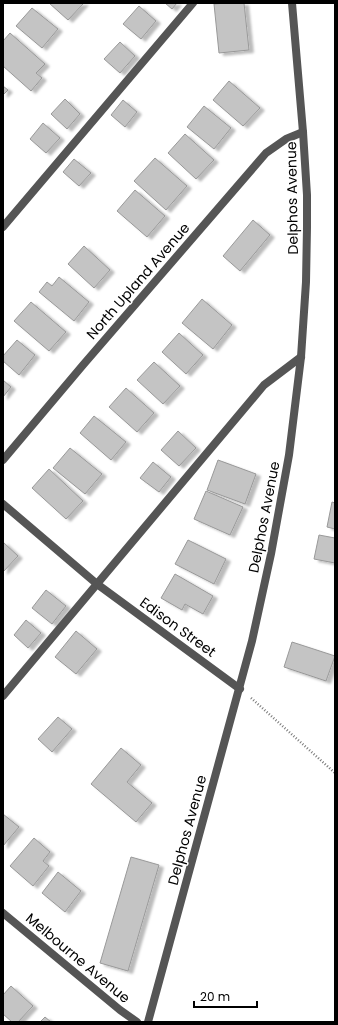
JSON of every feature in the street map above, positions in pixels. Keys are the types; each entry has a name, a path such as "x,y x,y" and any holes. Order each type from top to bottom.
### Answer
{"street":[{"path":"3,228 193,3"},
{"name":"Delphos Avenue","path":"148,1022 252,641 271,554 289,455 301,357 306,282 307,227 304,132 292,3"},
{"name":"North Upland Avenue","path":"3,460 266,153 286,139 304,132"},
{"path":"3,696 264,385 301,357"},
{"name":"Edison Street","path":"3,504 97,584 240,688"},
{"name":"Melbourne Avenue","path":"3,913 114,1005 137,1022"}],"path":[{"path":"240,688 335,773"}],"building":[{"path":"49,3 84,3 68,20"},
{"path":"165,3 177,3 172,9"},
{"path":"244,3 249,50 219,53 214,4"},
{"path":"139,6 156,21 141,39 123,24"},
{"path":"32,8 58,29 42,48 16,26"},
{"path":"10,33 45,64 36,73 42,78 31,91 3,66 3,41"},
{"path":"120,42 135,56 120,73 104,59"},
{"path":"229,81 260,108 243,126 213,100"},
{"path":"3,86 8,90 3,95"},
{"path":"65,99 80,114 67,129 51,114"},
{"path":"123,100 137,112 125,127 111,115"},
{"path":"204,106 231,128 214,149 187,127"},
{"path":"43,123 60,138 46,153 30,139"},
{"path":"185,134 214,160 196,179 168,153"},
{"path":"155,158 187,186 166,210 134,181"},
{"path":"74,159 91,173 79,186 63,172"},
{"path":"135,190 165,216 147,237 117,211"},
{"path":"253,220 270,235 240,271 223,256"},
{"path":"84,246 110,270 94,288 68,264"},
{"path":"59,277 89,302 74,321 39,292 47,282 52,286"},
{"path":"202,299 232,325 213,349 182,323"},
{"path":"31,302 66,332 49,351 14,321"},
{"path":"179,333 203,355 186,374 162,352"},
{"path":"17,340 35,355 19,375 3,361 3,356"},
{"path":"154,362 180,386 163,404 137,380"},
{"path":"3,380 11,387 3,397"},
{"path":"126,388 154,413 137,432 109,407"},
{"path":"94,416 126,442 111,460 80,433"},
{"path":"178,431 196,448 179,466 161,450"},
{"path":"70,448 102,474 85,494 53,468"},
{"path":"218,460 256,474 245,504 207,490"},
{"path":"153,462 171,477 159,492 140,478"},
{"path":"49,469 83,501 66,519 32,488"},
{"path":"206,491 243,507 230,535 194,519"},
{"path":"332,502 335,503 335,529 327,527"},
{"path":"319,535 335,538 335,563 314,559"},
{"path":"188,540 226,559 214,584 175,564"},
{"path":"3,542 18,556 3,572"},
{"path":"175,574 213,596 203,614 185,604 182,610 161,598"},
{"path":"46,590 66,606 52,624 32,608"},
{"path":"26,620 41,633 28,648 14,635"},
{"path":"76,631 97,649 76,674 55,657"},
{"path":"292,642 335,656 326,681 284,667"},
{"path":"58,717 72,729 52,752 38,739"},
{"path":"121,748 141,765 127,782 152,803 136,822 91,784"},
{"path":"3,814 19,827 3,846"},
{"path":"34,838 50,852 43,861 49,866 33,886 10,866"},
{"path":"131,857 159,865 128,971 100,963"},
{"path":"58,872 81,891 65,912 42,893"},
{"path":"11,986 33,1006 18,1022 12,1022 3,1014 3,995"},
{"path":"45,1017 51,1022 40,1022"}]}
